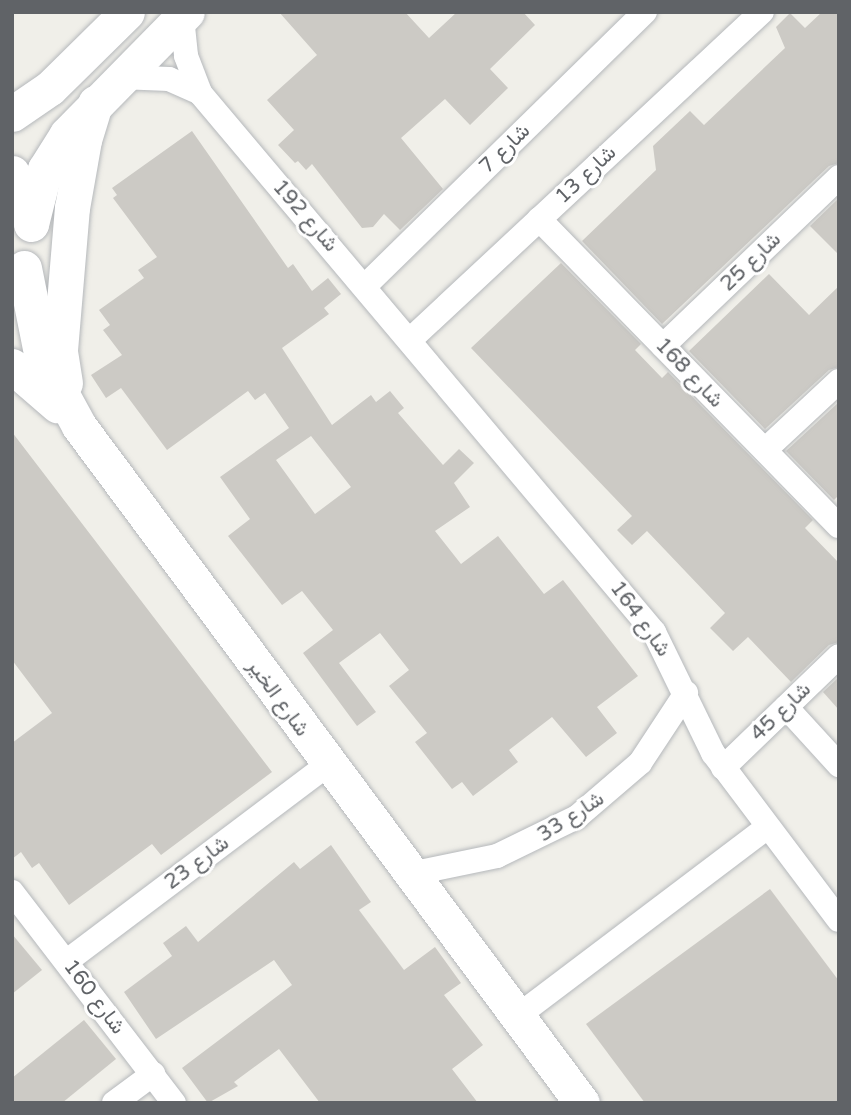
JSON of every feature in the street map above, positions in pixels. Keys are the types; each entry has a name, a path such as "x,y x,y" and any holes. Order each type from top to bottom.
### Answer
{"street":[{"path":"12,114 63,75 127,12"},
{"name":"شارع 7","path":"365,286 645,12"},
{"name":"شارع 13","path":"411,339 762,12"},
{"name":"شارع 192","path":"185,15 186,56 200,93 411,339"},
{"name":"شارع الخير","path":"185,15 95,103 67,134 45,169 18,279 42,358 79,426 327,765 519,1015 582,1103"},
{"path":"12,86 63,75"},
{"name":"شارع 192","path":"120,77 169,79 200,93"},
{"path":"79,426 62,376 60,338 76,177 95,103"},
{"path":"12,173 24,194 31,224"},
{"name":"شارع 25","path":"663,346 839,177"},
{"name":"شارع 168","path":"539,219 839,526"},
{"name":"شارع 164","path":"411,339 654,632 723,768 765,828 831,892 839,920"},
{"path":"12,366 79,426"},
{"path":"765,450 839,380"},
{"path":"12,392 79,426"},
{"name":"شارع 45","path":"723,768 839,656"},
{"name":"شارع 33","path":"410,874 497,856 577,817 640,763 673,720 686,693"},
{"path":"786,707 839,765"},
{"name":"شارع 23","path":"67,961 327,765"},
{"path":"519,1015 765,828"},
{"name":"شارع 160","path":"12,892 174,1103"},
{"path":"114,1103 152,1074"}],"building":[{"path":"279,12 405,12 429,38 457,12 523,12 535,25 490,69 508,88 470,125 445,99 401,138 443,189 400,230 384,214 373,227 362,228 312,164 306,170 298,161 295,163 278,145 294,130 267,100 317,55"},
{"path":"822,12 839,12 839,163 829,166 662,324 582,241 656,170 653,146 690,111 704,125 785,48 776,27 790,13 805,28"},
{"path":"192,131 288,268 293,264 312,291 328,278 341,294 324,308 329,314 282,348 332,425 371,395 376,402 390,391 404,408 398,413 443,465 459,449 474,463 454,483 470,507 435,531 461,564 498,536 544,594 563,580 638,676 597,707 617,733 586,757 552,717 509,750 518,762 473,796 462,782 452,789 415,742 427,733 389,686 409,670 380,633 339,663 376,712 357,726 303,653 333,630 302,591 282,605 228,536 250,519 220,477 289,428 265,393 255,400 248,391 167,450 121,388 106,398 91,375 122,355 103,330 110,325 99,310 144,278 138,270 157,257 113,198 117,195 112,188","holes":["311,436 351,487 315,514 276,460"]},
{"path":"839,198 839,255 810,226"},
{"path":"561,263 641,344 635,350 662,378 668,372 813,520 805,528 839,563 839,642 829,645 791,682 748,637 733,651 710,628 725,613 647,531 632,545 617,530 632,516 471,348"},
{"path":"769,274 809,315 839,286 839,367 829,370 765,429 689,351"},
{"path":"839,402 839,495 834,500 786,451"},
{"path":"12,432 272,772 161,855 152,844 69,905 39,863 32,868 21,852 12,859 12,743 52,713 12,660"},
{"path":"839,677 839,710 823,692"},
{"path":"331,845 371,902 359,910 404,970 435,947 461,983 444,995 483,1045 452,1069 478,1103 320,1103 279,1049 234,1082 238,1086 208,1103 182,1068 292,985 274,960 156,1039 124,992 172,956 163,943 186,926 198,942 294,862 300,869"},
{"path":"770,889 839,981 839,1103 645,1103 586,1024"},
{"path":"12,934 42,970 12,994"},
{"path":"84,1020 116,1059 62,1103 12,1103 12,1078"}]}
